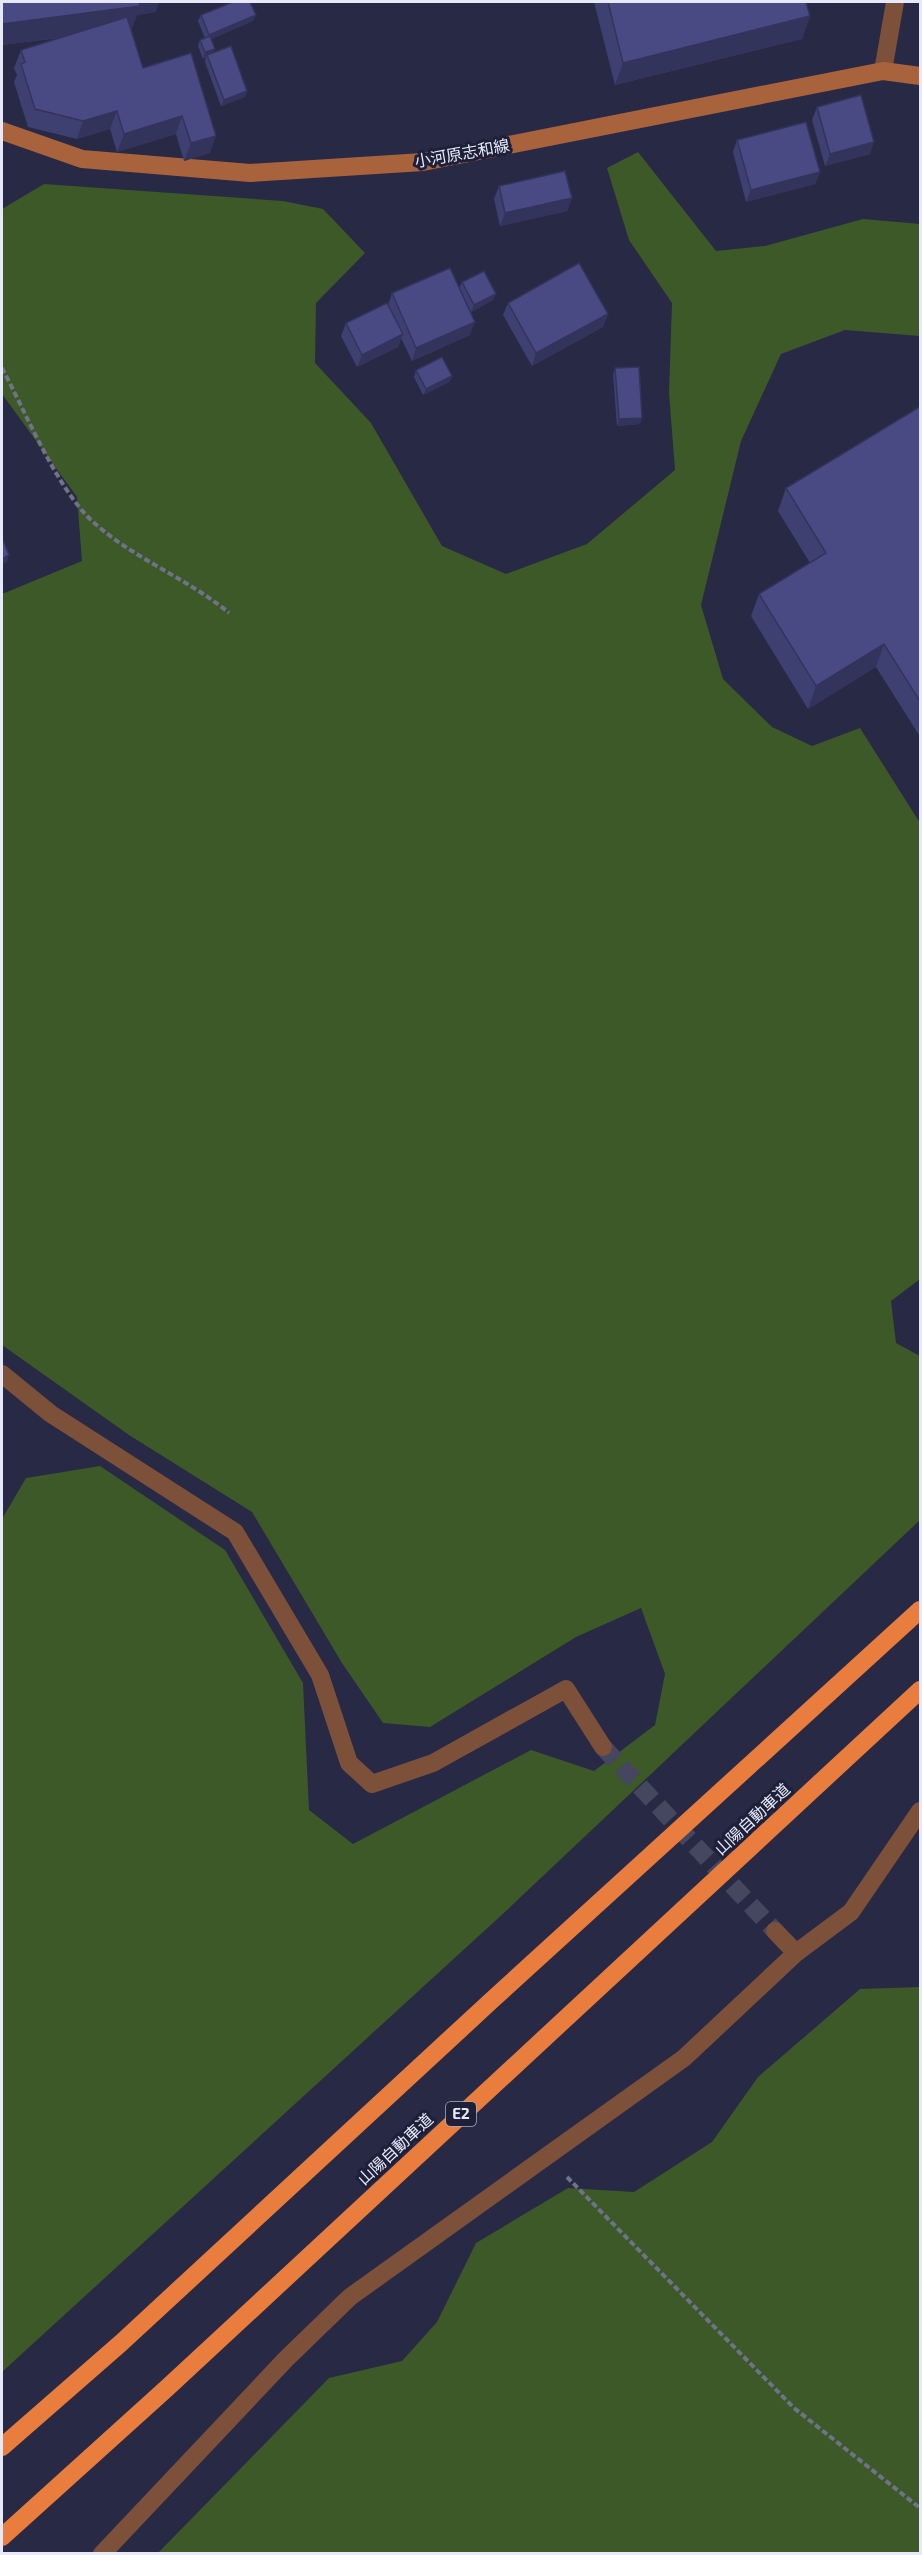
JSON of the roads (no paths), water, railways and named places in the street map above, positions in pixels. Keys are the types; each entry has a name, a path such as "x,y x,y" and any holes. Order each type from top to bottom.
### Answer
{"highway":[{"path":"2,2447 121,2343 921,1610"},
{"name":"山陽自動車道","path":"2,2537 921,1690"}],"main road":[{"name":"小河原志和線","path":"2,131 82,159 239,172 423,162 883,71 921,76"}],"street":[{"path":"883,71 896,2"},
{"path":"2,1374 51,1414 235,1532 320,1675 349,1763 372,1784 433,1763 566,1689 603,1747"},
{"path":"102,2553 286,2359 350,2297 545,2155 684,2058 796,1953 850,1912 921,1811"},
{"path":"775,1931 796,1953"}],"tunnel":[{"path":"603,1747 775,1931"}]}
